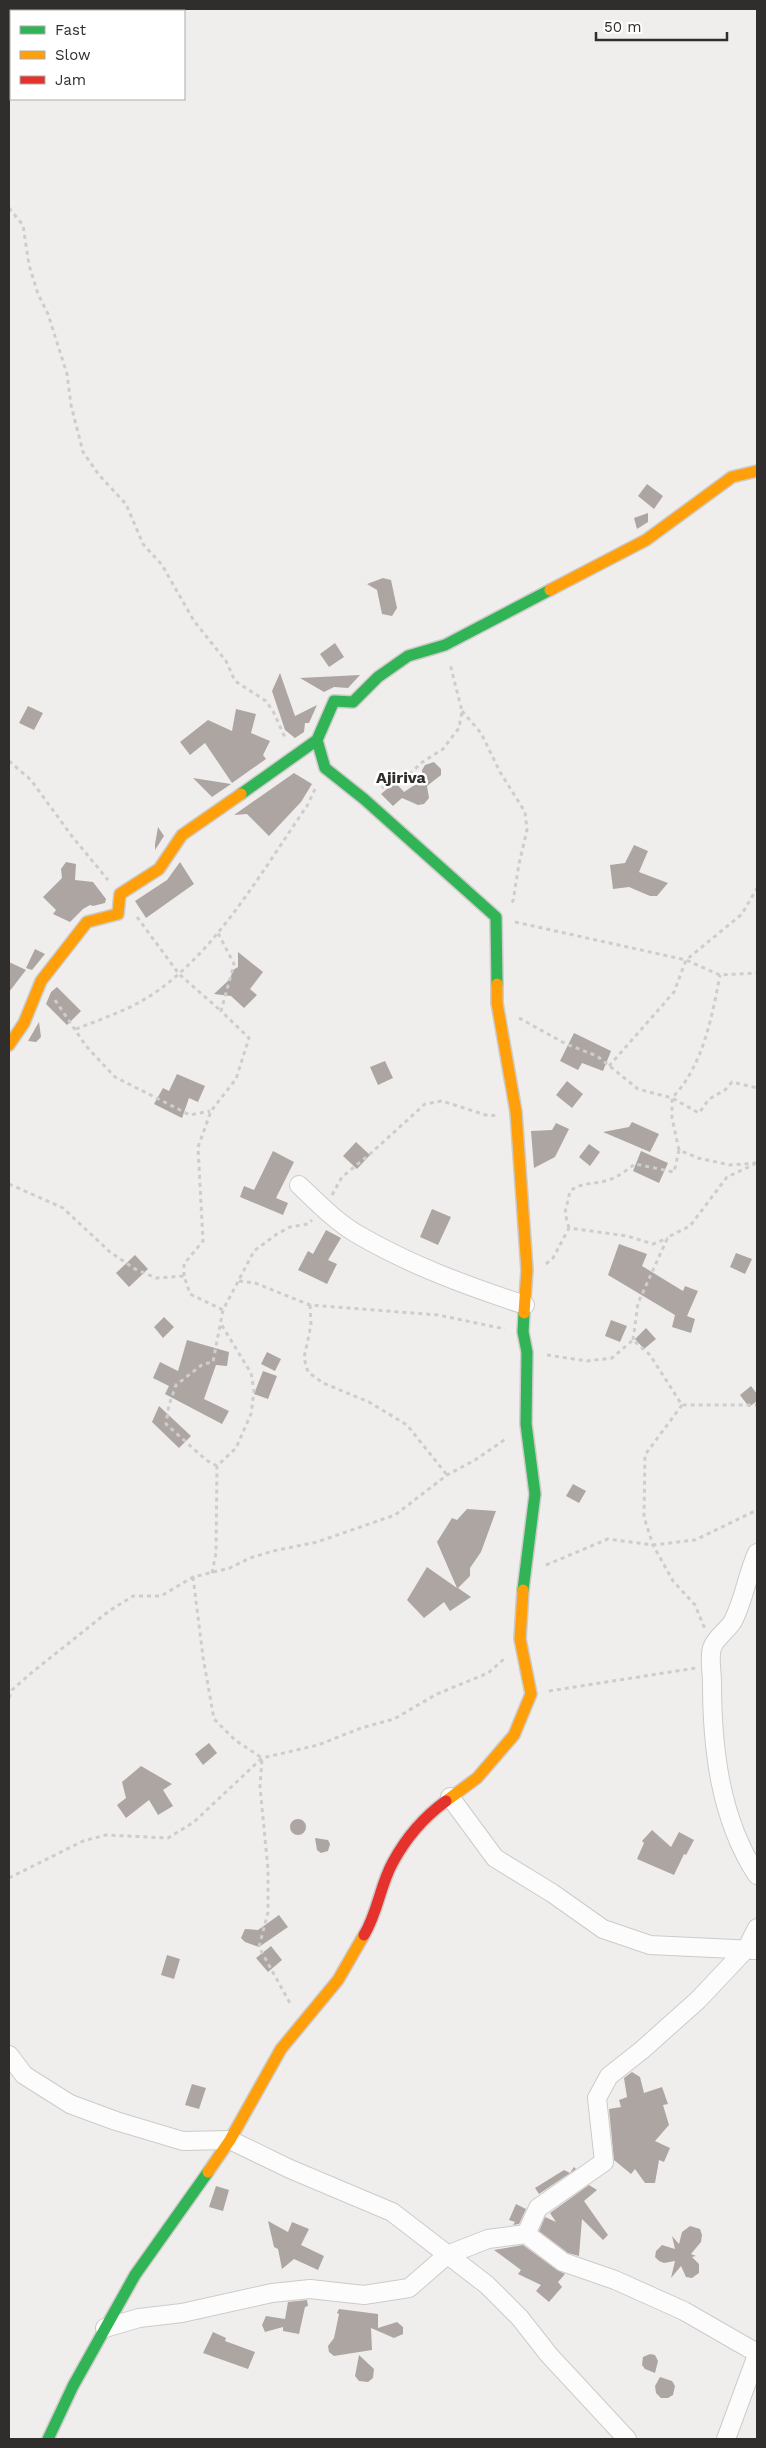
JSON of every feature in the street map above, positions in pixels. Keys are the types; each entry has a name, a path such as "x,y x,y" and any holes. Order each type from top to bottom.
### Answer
{"street":[{"path":"9,1045 24,1023 42,981 87,922 118,914 120,894 159,869 182,835 317,740 334,701 353,702 378,677 408,656 445,645 646,540 732,477 757,471"},
{"path":"48,2439 73,2386 135,2275 230,2140 281,2049 338,1980 372,1922 392,1863 426,1815 477,1778 514,1735 531,1694 520,1639 524,1574 535,1494 526,1424 527,1352 523,1332 526,1270 516,1112 497,1003 496,917 364,798 325,768 317,740"},
{"path":"299,1184 324,1209 356,1234 444,1278 525,1305"},
{"path":"757,1553 750,1568 733,1622 712,1647 712,1705 720,1777 733,1831 757,1875"},
{"path":"450,1797 495,1858 552,1893 602,1930 650,1945 752,1949"},
{"path":"526,2234 538,2208 604,2162 597,2098 609,2076 642,2050 752,1949 757,1928"},
{"path":"9,2055 24,2075 70,2104 116,2121 182,2141 230,2140 290,2169 392,2212 487,2285 627,2439"},
{"path":"105,2328 139,2318 182,2313 272,2293 310,2289 364,2295 409,2288 448,2255 488,2239 526,2234 563,2262 614,2280 684,2311 757,2354 726,2439"}],"path":[{"path":"9,208 23,225 29,265 68,374 71,406 83,452 99,475 126,504 143,544 162,565 194,621 226,661 235,681 266,701 287,742 317,740"},
{"path":"364,798 392,780 406,778 421,763 443,749 458,728 462,711 445,645"},
{"path":"462,711 482,733 500,772 525,812 527,830 518,864 513,902 496,917"},
{"path":"76,1029 137,1003 179,974 218,933 307,806 325,768"},
{"path":"609,1066 674,992 686,960 742,914 757,888"},
{"path":"496,917 686,960 720,975 757,974"},
{"path":"218,933 234,964 221,1011 249,1038 236,1079 211,1111 198,1148 203,1241 184,1264 184,1276 190,1294 223,1310"},
{"path":"526,1270 538,1270 553,1258 569,1228 565,1213 570,1192 576,1186 610,1180 635,1164 674,1172 679,1150 672,1118 672,1098 683,1086 710,1024 720,975"},
{"path":"42,981 86,1046 115,1078 190,1116 211,1111"},
{"path":"497,1003 566,1044 597,1056 638,1089 672,1098 698,1113 709,1099 725,1090 732,1082 757,1088"},
{"path":"217,1466 206,1460 166,1424 169,1405 176,1385 203,1364 213,1362 223,1310 254,1251 290,1227 308,1224 324,1209 342,1177 425,1104 442,1101 489,1116 516,1112"},
{"path":"679,1150 698,1158 730,1165 757,1163"},
{"path":"569,1228 627,1236 654,1244 690,1226 727,1177 757,1163"},
{"path":"9,1184 63,1208 110,1252 135,1269 156,1278 184,1276"},
{"path":"527,1352 588,1361 612,1358 633,1340 638,1303 668,1237"},
{"path":"239,1281 255,1283 310,1305 438,1314 482,1325 523,1332"},
{"path":"310,1305 311,1325 304,1358 308,1372 323,1383 369,1402 407,1425 448,1475"},
{"path":"212,1573 216,1553 217,1466 236,1448 251,1414 254,1391 251,1373 221,1324"},
{"path":"633,1340 650,1355 682,1405"},
{"path":"682,1405 757,1405"},
{"path":"531,1694 698,1667 712,1647 695,1605 673,1581 653,1545 644,1518 645,1454 682,1405"},
{"path":"9,1698 12,1690 30,1674 109,1611 133,1596 161,1596 193,1577 230,1568 250,1558 317,1542 395,1516 448,1475 475,1460 526,1424"},
{"path":"524,1574 608,1539 653,1545 695,1540 757,1510"},
{"path":"193,1577 202,1657 214,1719 235,1740 262,1758"},
{"path":"9,1878 83,1841 106,1835 168,1838 194,1822 262,1758 318,1745 361,1728 394,1719 437,1694 488,1673 499,1664 520,1639"},
{"path":"262,1758 260,1787 268,1869 268,1912 259,1947 291,2003 289,2012"}],"building":[{"path":"647,484 663,496 654,509 638,496"},
{"path":"648,513 648,522 637,529 634,518"},
{"path":"383,578 391,580 397,608 392,616 382,614 377,590 367,584"},
{"path":"335,643 344,657 329,667 320,654"},
{"path":"280,673 295,716 317,705 309,723 305,723 304,732 295,738 285,730 272,691"},
{"path":"360,675 348,688 334,687 324,692 300,678"},
{"path":"28,706 43,713 34,730 19,723"},
{"path":"236,709 256,714 251,733 270,741 263,755 266,759 232,783 205,743 190,755 180,742 208,720 232,731"},
{"path":"434,762 441,769 441,775 427,786 429,798 424,804 418,805 402,798 393,806 381,794 395,782 404,792 422,780 422,770 425,765"},
{"path":"294,773 312,784 301,802 269,836 247,814 234,815"},
{"path":"193,778 231,784 212,797"},
{"path":"158,827 164,836 155,850 155,844"},
{"path":"634,845 648,851 639,872 668,883 657,896 650,896 629,887 613,889 610,865 625,863"},
{"path":"66,862 76,864 75,880 93,882 106,899 105,903 90,905 83,909 70,922 53,914 56,910 43,897 62,878 61,869"},
{"path":"180,862 194,884 146,918 135,901 167,880"},
{"path":"35,949 45,954 32,970 26,968"},
{"path":"238,952 263,972 250,989 257,995 244,1008 231,996 214,994 230,979 233,970 238,967"},
{"path":"9,962 26,970 9,992"},
{"path":"57,987 81,1011 67,1025 46,1004 51,992"},
{"path":"39,1022 41,1037 36,1042 28,1041"},
{"path":"574,1033 611,1051 603,1071 582,1063 578,1070 560,1061"},
{"path":"385,1061 393,1078 378,1085 370,1067"},
{"path":"177,1074 205,1086 198,1102 189,1098 182,1118 154,1104 163,1088 169,1091"},
{"path":"567,1081 583,1094 572,1108 556,1095"},
{"path":"632,1122 659,1134 650,1152 603,1132 629,1127"},
{"path":"556,1123 569,1129 555,1157 534,1168 531,1131 552,1130"},
{"path":"356,1142 370,1155 357,1169 343,1156"},
{"path":"589,1144 600,1152 590,1166 579,1157"},
{"path":"273,1151 294,1162 276,1198 288,1203 283,1215 240,1197 244,1186 254,1190"},
{"path":"641,1151 668,1163 659,1183 633,1171"},
{"path":"432,1209 451,1217 438,1245 420,1237"},
{"path":"326,1230 341,1238 328,1260 337,1264 327,1284 298,1270 308,1251 313,1254"},
{"path":"619,1244 647,1254 642,1266 683,1291 685,1286 698,1291 687,1316 695,1319 691,1333 672,1327 675,1315 608,1275"},
{"path":"736,1253 752,1259 745,1274 730,1267"},
{"path":"135,1255 148,1269 129,1287 116,1273"},
{"path":"164,1317 174,1327 163,1338 154,1327"},
{"path":"611,1320 627,1326 620,1342 605,1336"},
{"path":"646,1328 656,1339 644,1349 635,1339"},
{"path":"187,1340 229,1352 227,1366 216,1365 204,1399 229,1411 222,1424 165,1394 169,1386 153,1378 160,1362 178,1371"},
{"path":"267,1352 281,1359 275,1371 261,1364"},
{"path":"263,1371 277,1376 268,1399 254,1394"},
{"path":"751,1386 757,1394 757,1401 749,1407 740,1395"},
{"path":"159,1406 191,1436 179,1448 152,1422"},
{"path":"573,1484 586,1491 579,1503 566,1496"},
{"path":"467,1509 496,1511 481,1552 470,1568 470,1576 458,1588 471,1597 450,1611 444,1602 424,1618 407,1600 427,1567 457,1588 437,1542 452,1518 457,1520"},
{"path":"209,1743 217,1753 203,1765 195,1754"},
{"path":"141,1766 172,1784 163,1790 173,1806 158,1815 149,1800 126,1818 117,1805 126,1798 122,1782"},
{"path":"298,1819 304,1821 306,1827 304,1833 298,1835 292,1833 290,1827 292,1821"},
{"path":"652,1830 671,1847 679,1832 694,1840 686,1855 684,1854 674,1875 637,1859 644,1843 642,1841"},
{"path":"315,1838 328,1840 330,1844 328,1851 321,1853 317,1850"},
{"path":"279,1915 288,1927 259,1947 245,1942 241,1938 245,1929 258,1930"},
{"path":"271,1946 282,1960 268,1972 256,1958"},
{"path":"167,1955 180,1959 174,1979 161,1975"},
{"path":"632,2072 640,2077 644,2093 662,2087 668,2104 663,2105 669,2125 655,2141 670,2148 664,2162 659,2160 655,2183 645,2183 635,2169 631,2174 614,2160 609,2109 621,2107 619,2100 627,2097 624,2078"},
{"path":"192,2084 206,2088 199,2109 185,2105"},
{"path":"574,2167 576,2169 539,2194 535,2188 564,2170 570,2173"},
{"path":"589,2185 597,2190 584,2201 608,2235 603,2240 582,2219 579,2256 568,2253 539,2231 545,2217 556,2222 550,2213"},
{"path":"216,2186 229,2190 223,2211 209,2207"},
{"path":"516,2204 526,2209 519,2224 513,2225 515,2222 509,2220"},
{"path":"268,2221 288,2232 292,2222 309,2229 301,2245 324,2256 318,2270 294,2259 282,2269 278,2249 274,2247"},
{"path":"690,2226 700,2229 702,2235 701,2242 691,2254 696,2256 692,2257 699,2264 699,2273 692,2278 686,2277 681,2266 671,2278 675,2261 664,2263 659,2261 655,2257 656,2251 662,2245 675,2249 672,2236 679,2244 682,2232"},
{"path":"523,2245 565,2274 558,2282 562,2287 549,2302 536,2291 541,2285 518,2274 521,2270 494,2250"},
{"path":"307,2300 308,2306 305,2307 299,2334 283,2331 283,2327 265,2332 262,2325 266,2316 285,2319 288,2302"},
{"path":"339,2309 378,2314 378,2328 397,2322 403,2327 403,2334 394,2338 371,2328 372,2350 334,2356 329,2352 328,2346 334,2338"},
{"path":"213,2332 226,2338 225,2341 255,2352 248,2369 203,2353"},
{"path":"650,2354 655,2355 658,2361 655,2373 645,2369 642,2365 643,2357"},
{"path":"359,2355 374,2369 373,2378 368,2382 359,2381 355,2376"},
{"path":"660,2377 672,2381 675,2386 673,2395 668,2398 661,2398 656,2393 655,2386"}],"traffic: fast":[{"path":"241,794 317,740 334,701 353,702 378,677 408,656 445,645 550,590"},
{"path":"317,740 325,768 364,799 496,917 497,984"},
{"path":"523,1590 535,1494 526,1424 527,1352 523,1332 524,1313"},
{"path":"48,2439 73,2386 135,2275 208,2172"}],"traffic: slow":[{"path":"550,590 646,540 732,477 757,471"},
{"path":"9,1045 24,1023 41,981 87,922 118,914 120,894 159,869 182,835 241,794"},
{"path":"497,984 497,1003 516,1112 527,1270 524,1313"},
{"path":"446,1801 477,1778 514,1735 531,1694 520,1639 523,1590"},
{"path":"208,2172 230,2140 281,2049 338,1980 364,1935"}],"traffic: jam":[{"path":"364,1935 373,1917 385,1880 398,1853 423,1821 446,1801"}],"district":[{"name":"Ajiriva","path":"401,777"}]}
